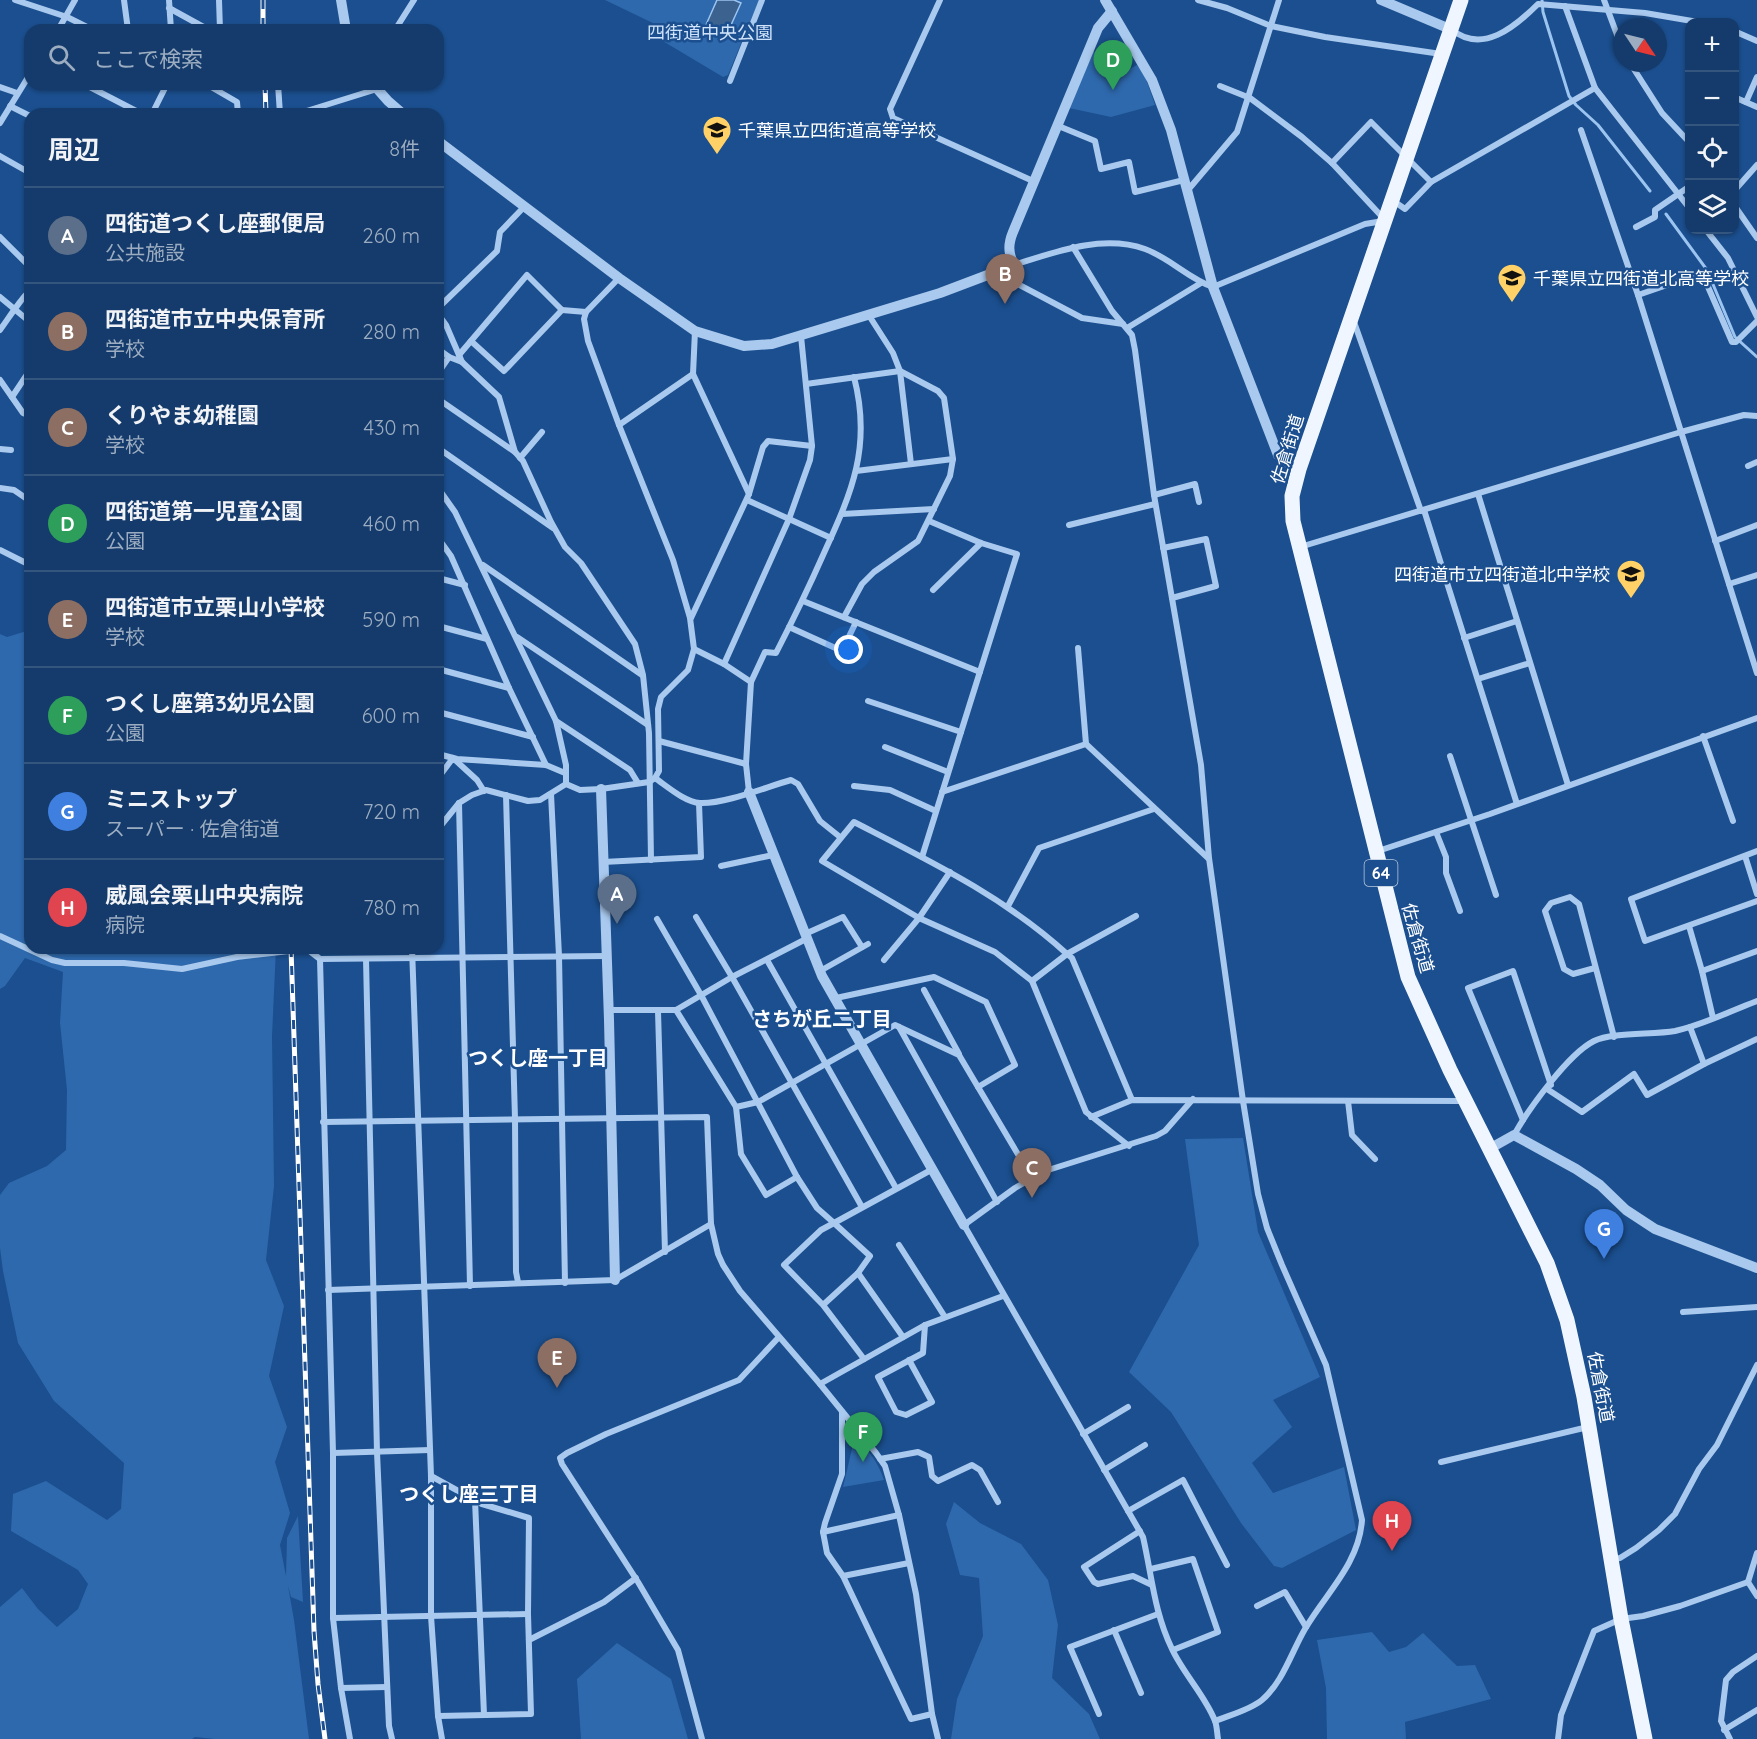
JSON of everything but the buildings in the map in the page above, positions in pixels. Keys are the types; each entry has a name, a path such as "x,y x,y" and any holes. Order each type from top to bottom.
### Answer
{"main road":[{"name":"佐倉街道","path":"1461,0 1299,469 1291,508 1408,977 1489,1149 1547,1263 1559,1293 1573,1343 1621,1619 1645,1739"}],"street":[{"path":"15,0 81,24"},
{"path":"62,24 75,0"},
{"path":"124,0 127,24"},
{"path":"169,0 170,24"},
{"path":"219,0 220,24"},
{"path":"341,0 345,24"},
{"path":"399,24 413,0"},
{"path":"730,81 762,0"},
{"path":"940,0 890,109 892,118 1032,181"},
{"path":"1105,0 1152,80 1171,130 1213,287 1278,455 1285,462 1299,469"},
{"path":"1198,0 1227,8 1272,26 1325,37 1442,54"},
{"path":"1056,125 1095,141 1101,169 1129,162 1135,192 1186,185 1237,132 1250,98 1280,0"},
{"path":"1381,0 1470,39 1487,38 1506,32 1540,4 1645,13 1685,20"},
{"path":"1604,0 1613,25"},
{"path":"1565,6 1595,88 1685,204"},
{"path":"169,8 198,24"},
{"path":"1014,265 1010,256 1009,243 1032,181 1098,28 1112,11"},
{"path":"1739,33 1757,40"},
{"path":"1636,72 1662,113 1685,139"},
{"path":"1746,102 1757,77"},
{"path":"0,123 24,83"},
{"path":"1220,86 1250,98 1302,137 1332,163 1385,220"},
{"path":"0,87 17,93"},
{"path":"1392,200 1405,209 1431,182 1595,88"},
{"path":"96,90 130,108"},
{"path":"155,108 164,90"},
{"path":"218,90 237,102 238,108"},
{"path":"278,90 280,108"},
{"path":"314,108 366,90"},
{"path":"378,90 396,108"},
{"path":"1739,99 1757,107"},
{"path":"10,106 24,113"},
{"path":"1332,163 1371,122 1431,182"},
{"path":"1581,130 1638,295 1715,541 1755,658 1757,673"},
{"path":"444,146 619,278 695,331 733,344 753,347 801,336 940,293 1014,265 1073,247 1114,244 1145,249 1176,264 1201,283 1213,287 1365,224 1385,220"},
{"path":"0,156 24,170"},
{"path":"1739,185 1757,165"},
{"path":"1636,227 1655,217 1655,210 1685,189"},
{"path":"444,302 497,251 500,232 524,207"},
{"path":"1739,211 1755,229 1757,238"},
{"path":"1638,295 1702,273 1729,338 1732,342 1738,340 1757,319 1728,258 1709,234"},
{"path":"0,237 24,261"},
{"path":"1073,247 1112,311 1132,335 1155,504 1201,765 1209,858 1258,1194 1267,1228 1326,1365 1362,1520 1361,1534 1350,1563 1306,1627 1275,1686 1260,1702 1215,1721"},
{"path":"994,272 1082,318 1125,326 1201,283"},
{"path":"459,355 527,275 562,310 586,312"},
{"path":"566,784 580,790 652,780 660,771 658,708 662,697 688,670 694,649 690,618 673,560 588,341 584,319 586,312 619,278"},
{"path":"0,330 24,296"},
{"path":"0,297 24,318"},
{"path":"471,341 504,371 562,310"},
{"path":"868,314 893,353 900,371 911,464"},
{"path":"1352,316 1423,510 1517,804"},
{"path":"444,322 462,362"},
{"path":"695,331 693,374 748,497 831,538"},
{"path":"724,664 789,519 810,460 812,446 801,336"},
{"path":"444,353 462,362 499,398 518,455 556,530 566,547 581,563 635,645 643,675 648,725 652,780 651,860"},
{"path":"444,365 450,357"},
{"path":"806,384 900,371 938,391 944,398 953,459 950,476 918,541 874,572 862,584 844,617"},
{"path":"619,425 693,374"},
{"path":"854,377 861,415 860,451 852,489 803,601 776,653 765,652 751,682 746,764 748,792 820,971 931,1170 1143,1537 1158,1614 1173,1650 1215,1721 1218,1739"},
{"path":"12,397 24,379"},
{"path":"0,380 24,413"},
{"path":"444,403 518,455"},
{"path":"1300,548 1681,432 1743,415 1757,416"},
{"path":"518,455 542,432"},
{"path":"690,618 748,497 768,441 812,446"},
{"path":"0,449 11,450"},
{"path":"444,452 556,530"},
{"path":"856,471 953,459"},
{"path":"1748,466 1757,462"},
{"path":"1154,495 1195,484 1199,502"},
{"path":"0,488 14,490 24,497"},
{"path":"1478,494 1568,785"},
{"path":"444,496 455,512 481,564 556,721 566,765 566,784"},
{"path":"1069,525 1155,504"},
{"path":"842,514 934,509"},
{"path":"922,857 1017,554 981,543 928,521"},
{"path":"1715,541 1757,525"},
{"path":"1163,548 1206,539 1216,586 1172,598"},
{"path":"933,590 981,543"},
{"path":"444,546 465,585 509,688 546,765"},
{"path":"0,550 24,562"},
{"path":"481,564 643,675"},
{"path":"1729,584 1757,575"},
{"path":"444,580 465,585"},
{"path":"803,601 980,672"},
{"path":"1464,638 1517,621"},
{"path":"789,627 842,651 856,622"},
{"path":"444,627 487,639"},
{"path":"515,636 648,725"},
{"path":"1078,648 1086,744 1209,858"},
{"path":"694,649 724,664 751,682"},
{"path":"1478,679 1530,663"},
{"path":"444,671 509,688"},
{"path":"868,701 961,732"},
{"path":"444,714 533,737"},
{"path":"1376,852 1757,718"},
{"path":"556,721 630,770 638,783"},
{"path":"1703,736 1733,821"},
{"path":"659,741 746,764"},
{"path":"942,792 1086,744"},
{"path":"885,747 948,772"},
{"path":"444,756 546,765 565,773"},
{"path":"1450,756 1496,895"},
{"path":"444,770 453,758"},
{"path":"453,758 477,780 484,791"},
{"path":"652,780 699,803 740,796 791,780 798,784 820,821 840,837"},
{"path":"444,822 459,803 484,791 528,801 540,800 566,784"},
{"path":"854,786 890,790 936,811"},
{"path":"600,789 609,1010 615,1280"},
{"path":"551,794 559,956 565,1283"},
{"path":"506,795 518,1282"},
{"path":"459,803 470,1286"},
{"path":"603,862 701,857 699,803"},
{"path":"1008,906 1039,848 1154,808"},
{"path":"1129,1146 1086,1112 1032,981 995,952 919,918 822,861 854,822 950,872 1008,906 1072,958 1132,1100"},
{"path":"1436,831 1446,857 1446,873 1460,911"},
{"path":"1757,851 1631,899 1645,941 1757,901"},
{"path":"721,866 773,855"},
{"path":"1745,856 1757,894"},
{"path":"884,960 919,918 950,872"},
{"path":"1595,968 1573,974 1564,969 1545,911 1551,903 1570,897 1579,904 1614,1037"},
{"path":"1032,981 1067,954 1136,916"},
{"path":"696,917 862,1207"},
{"path":"609,1010 676,1010 843,917 865,946 820,971"},
{"path":"657,919 797,1177 817,1208 870,1256 858,1273 823,1305"},
{"path":"1689,926 1713,1018"},
{"path":"0,936 24,947"},
{"path":"1702,972 1757,951"},
{"path":"39,954 65,963 124,963 182,969 260,954"},
{"path":"315,954 320,959 333,1453 333,1618 341,1688 350,1739"},
{"path":"413,954 431,1476 431,1616 438,1716 442,1739"},
{"path":"320,959 607,956"},
{"path":"366,958 377,1452 388,1726 392,1739"},
{"path":"767,960 896,1188"},
{"path":"1523,1120 1468,988 1513,970 1549,1087 1582,1112 1634,1074 1647,1095 1757,1039"},
{"path":"836,998 934,977 979,997 986,1002 1015,1065 978,1087"},
{"path":"924,990 959,1055 1032,1178"},
{"path":"1489,1149 1514,1135 1565,1066 1595,1041 1690,1027 1757,1001"},
{"path":"676,1010 736,1107 741,1154 766,1195 797,1177"},
{"path":"658,1011 665,1252"},
{"path":"736,1107 758,1102 896,1025 959,1055"},
{"path":"898,1026 997,1202"},
{"path":"1690,1027 1704,1064"},
{"path":"964,1225 1045,1171 1156,1136 1165,1131 1193,1099"},
{"path":"1091,1117 1132,1100 1466,1101"},
{"path":"1348,1101 1352,1135 1375,1159"},
{"path":"323,1122 707,1117 711,1224 718,1254 727,1273 885,1466 916,1594 932,1713 939,1739"},
{"path":"1514,1135 1576,1169 1600,1185 1626,1210 1655,1229 1757,1268"},
{"path":"864,1359 823,1305 784,1265 821,1230 931,1170"},
{"path":"328,1290 615,1280 711,1224"},
{"path":"899,1245 945,1317"},
{"path":"858,1273 903,1337"},
{"path":"820,1384 925,1324 1003,1296"},
{"path":"1683,1312 1757,1307"},
{"path":"909,1360 932,1402 906,1415 896,1412 878,1377 909,1360 923,1353 925,1324"},
{"path":"702,1739 678,1650 636,1578 585,1502 562,1464 561,1458 567,1452 606,1434 739,1380 778,1337"},
{"path":"1611,1560 1620,1558 1636,1548 1675,1514 1699,1469 1717,1445 1757,1365"},
{"path":"1083,1434 1128,1407"},
{"path":"842,1412 842,1474 830,1505 824,1532 827,1553 843,1575 911,1719 932,1713"},
{"path":"1441,1461 1589,1427"},
{"path":"1104,1470 1145,1445"},
{"path":"333,1453 430,1450"},
{"path":"879,1458 918,1452 929,1457 932,1476 938,1481 972,1465 980,1470 998,1502"},
{"path":"431,1476 476,1500 529,1518 528,1614 531,1714 438,1716"},
{"path":"1128,1511 1183,1480 1227,1565"},
{"path":"476,1500 484,1715"},
{"path":"824,1532 898,1515"},
{"path":"1140,1531 1084,1567 1094,1582 1098,1584 1133,1576 1152,1585"},
{"path":"1757,1553 1748,1582 1757,1596"},
{"path":"1151,1569 1193,1559 1218,1632 1173,1650"},
{"path":"843,1575 909,1563"},
{"path":"529,1640 604,1602 636,1578"},
{"path":"1558,1739 1561,1715 1594,1631 1621,1619 1643,1616 1680,1606 1748,1582"},
{"path":"1257,1606 1285,1592 1306,1627"},
{"path":"333,1618 528,1614"},
{"path":"1099,1714 1070,1647 1158,1614"},
{"path":"1114,1630 1141,1693"},
{"path":"1730,1739 1721,1721 1726,1680 1733,1672 1757,1656"},
{"path":"341,1688 387,1687"},
{"path":"1724,1730 1757,1710"}],"green space":[{"name":"四街道中央公園","path":"605,0 759,0 728,75 723,77 661,40 659,26"},
{"path":"1091,49 1120,74 1137,65 1144,73 1155,105 1111,117 1069,108"},
{"path":"24,632 24,954 276,954 272,1036 274,1186 266,1260 284,1306 269,1376 287,1427 275,1462 290,1513 280,1545 286,1576 287,1538 298,1516 303,1602 291,1597 288,1586 309,1739 195,1737 192,1739 0,1739 0,1607 22,1588 38,1609 57,1627 78,1609 88,1584 78,1570 11,1531 13,1494 46,1481 107,1520 121,1509 124,1463 54,1401 18,1343 3,1271 0,1248 0,1195 9,1183 47,1166 66,1150 67,1090 60,1023 63,972 25,958 5,986 0,989 0,634 7,637"},
{"path":"1243,1138 1258,1232 1320,1377 1273,1400 1292,1427 1252,1463 1273,1493 1344,1467 1356,1530 1282,1568 1274,1566 1241,1523 1171,1412 1129,1372 1199,1245 1185,1139"},
{"path":"855,1436 872,1457 884,1480 843,1487"},
{"path":"954,1502 980,1523 1021,1544 1048,1580 1058,1625 1052,1678 1089,1714 1100,1739 951,1739 957,1699 983,1636 979,1578 960,1575 946,1524"},
{"path":"1372,1632 1389,1652 1406,1647 1423,1633 1457,1666 1475,1665 1491,1699 1405,1722 1406,1739 1327,1739 1326,1688 1317,1640"},
{"path":"617,1643 671,1679 688,1739 581,1739 577,1679"}],"shaded area":[{"path":"717,0 734,0 741,3 726,36 705,27"}],"waterway":[{"path":"1542,0 1543,12 1569,96 1598,125 1650,191"},
{"path":"1666,214 1707,270 1735,337 1757,357"}],"railway":[{"path":"263,0 263,24"},
{"path":"265,90 266,108"},
{"path":"291,954 314,1631 325,1739"}],"place":[{"name":"四街道第一児童公園","path":"1113,90"},
{"name":"千葉県立四街道高等学校","path":"717,156"},
{"name":"四街道市立中央保育所","path":"1005,304"},
{"name":"千葉県立四街道北高等学校","path":"1512,304"},
{"name":"四街道市立四街道北中学校","path":"1631,600"},
{"name":"四街道つくし座郵便局","path":"617,924"},
{"name":"くりやま幼稚園","path":"1032,1198"},
{"name":"ミニストップ","path":"1604,1259"},
{"name":"四街道市立栗山小学校","path":"557,1388"},
{"name":"つくし座第3幼児公園","path":"863,1462"},
{"name":"威風会栗山中央病院","path":"1392,1551"}],"district":[{"name":"さちが丘二丁目","path":"822,1018"},
{"name":"つくし座一丁目","path":"538,1057"},
{"name":"つくし座三丁目","path":"469,1493"}]}
